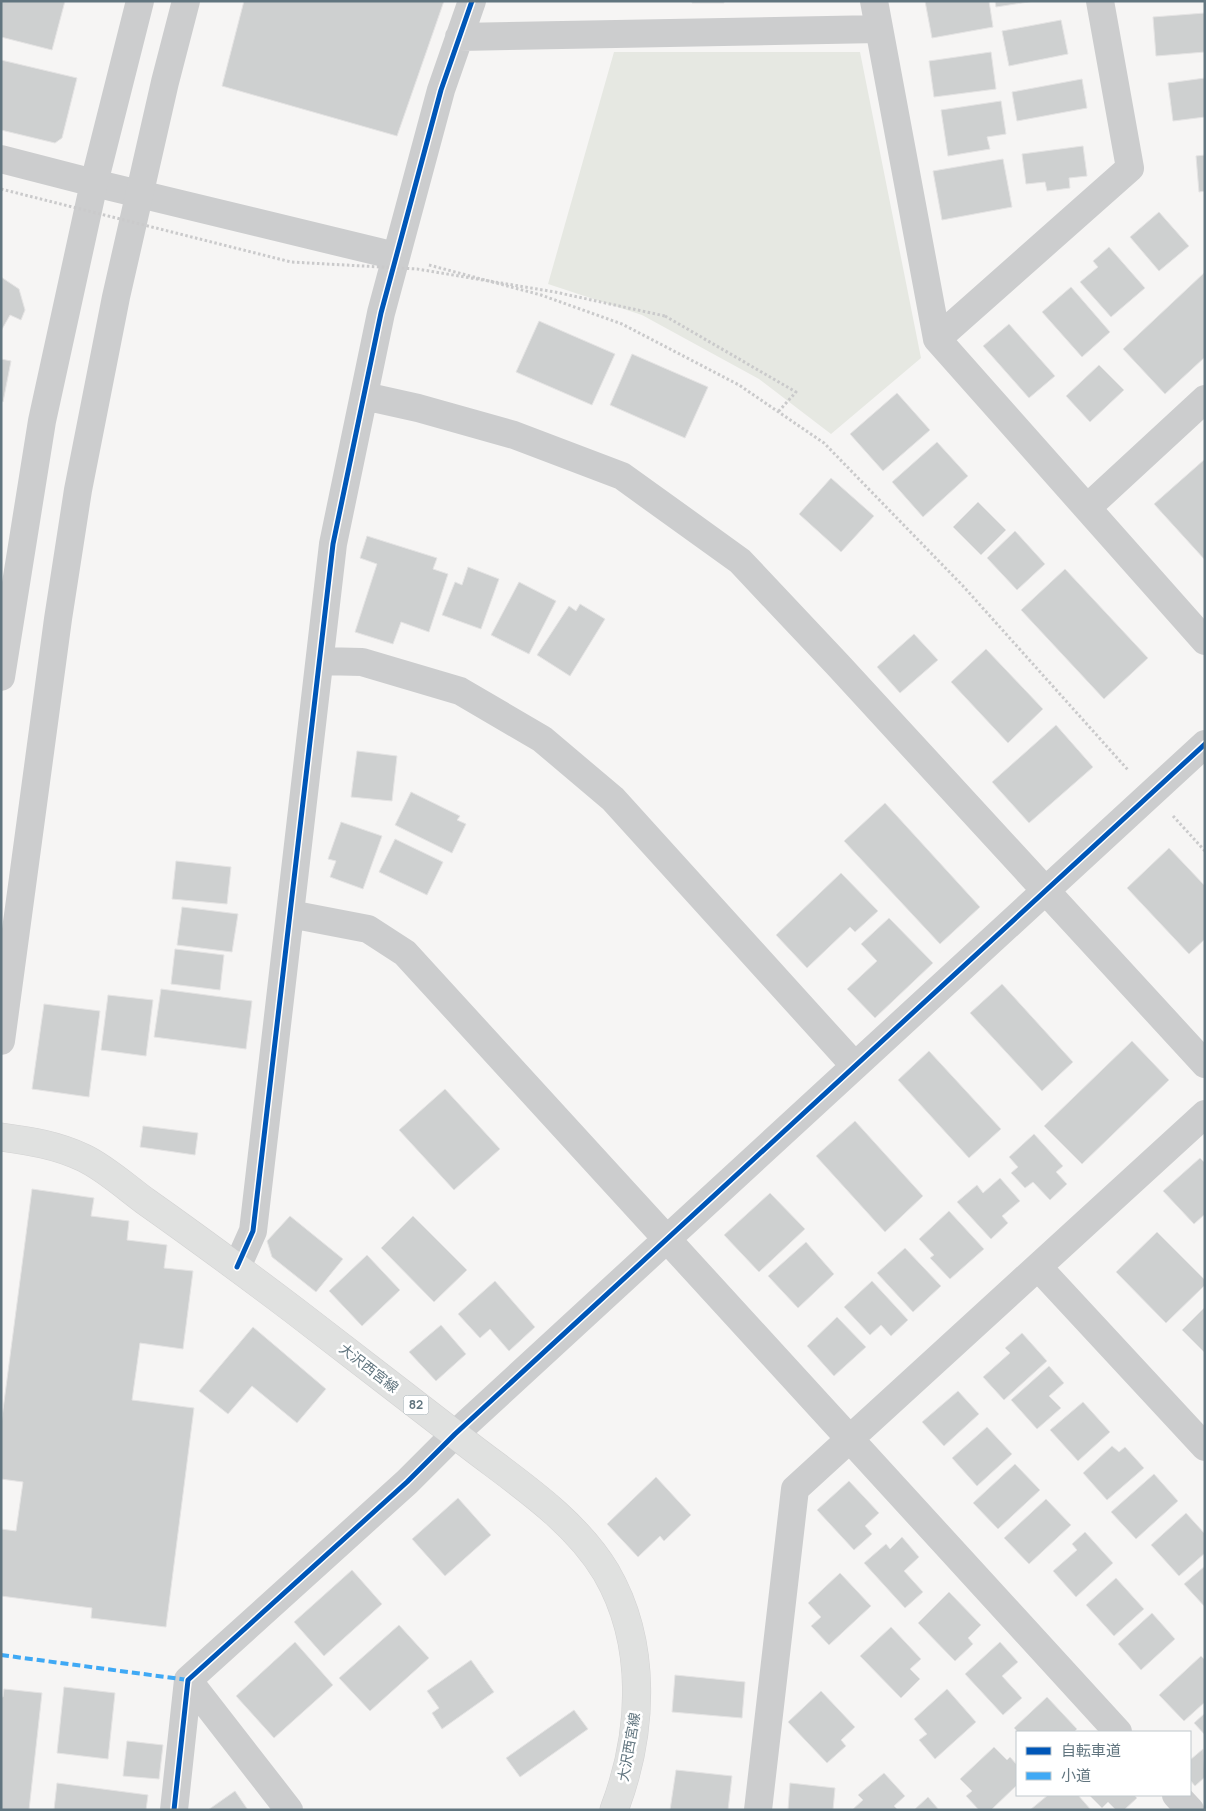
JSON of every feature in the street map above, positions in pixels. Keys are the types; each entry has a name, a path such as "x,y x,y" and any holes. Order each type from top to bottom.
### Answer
{"main road":[{"name":"大沢西宮線","path":"1,1137 42,1142 85,1158 237,1267 532,1493 563,1520 585,1543 606,1572 617,1594 629,1628 635,1656 637,1690 635,1728 627,1768 614,1810"}],"street":[{"path":"1,677 42,421 94,183 140,1"},
{"path":"1,1041 56,629 78,490 116,297 164,82 186,1"},
{"path":"237,1267 253,1230 333,544 381,313 441,90 472,1"},
{"path":"874,1 937,340 1205,641"},
{"path":"937,340 1130,168 1100,1"},
{"path":"459,37 879,29"},
{"path":"1,159 140,195 396,256"},
{"path":"364,396 418,408 514,435 622,476 732,555 838,665 1205,1064"},
{"path":"1087,508 1205,399"},
{"path":"320,661 362,662 460,691 542,738 612,799 856,1066"},
{"path":"174,1810 188,1680 408,1482 455,1434 1205,744"},
{"path":"290,914 368,929 405,953 1117,1731"},
{"path":"758,1810 795,1489 1205,1114"},
{"path":"1038,1267 1205,1447"},
{"path":"188,1680 289,1810"},
{"path":"1177,1796 1189,1810"}],"path":[{"path":"1,189 291,262 416,269 555,292 666,316 796,392 778,412"},
{"path":"396,256 542,295 622,324 738,385 824,443 956,579 1131,774"},
{"path":"1170,813 1205,851"}],"shaded area":[{"path":"614,52 860,52 921,358 831,434 759,379 642,315 548,284"}],"building":[{"path":"1,1 65,1 52,50 1,37"},
{"path":"244,1 444,1 397,136 222,86"},
{"path":"692,1 724,1 724,3 692,3"},
{"path":"925,1 989,1 993,27 932,38"},
{"path":"995,1 1035,1 996,7"},
{"path":"1205,13 1205,52 1156,56 1153,17"},
{"path":"1061,20 1068,54 1009,66 1002,31"},
{"path":"991,52 996,89 934,97 929,61"},
{"path":"1,60 77,78 62,138 55,143 1,130"},
{"path":"1205,78 1205,117 1173,121 1168,83"},
{"path":"1082,79 1087,108 1017,121 1012,92"},
{"path":"1001,101 1006,134 987,137 990,149 948,156 941,110"},
{"path":"1083,146 1087,176 1069,178 1070,188 1047,191 1045,182 1026,184 1022,154"},
{"path":"1205,155 1205,191 1199,192 1196,156"},
{"path":"1003,159 1012,207 942,220 933,171"},
{"path":"1159,212 1189,246 1159,271 1130,237"},
{"path":"1109,247 1145,288 1111,317 1080,282 1098,267 1093,261"},
{"path":"1204,273 1205,357 1165,394 1123,349"},
{"path":"1,277 19,289 25,310 21,320 10,315 1,331"},
{"path":"1071,287 1110,332 1082,357 1042,312"},
{"path":"539,321 615,354 592,405 516,372"},
{"path":"1009,324 1055,376 1029,398 983,346"},
{"path":"632,354 708,387 685,438 610,405"},
{"path":"1,359 11,361 3,402 1,401"},
{"path":"1099,365 1124,390 1090,422 1066,396"},
{"path":"897,393 930,430 883,471 850,434"},
{"path":"937,442 968,476 923,517 892,482"},
{"path":"1205,459 1205,560 1154,504"},
{"path":"831,478 874,516 841,552 799,514"},
{"path":"978,502 1006,530 981,555 953,527"},
{"path":"1015,531 1045,564 1017,590 987,558"},
{"path":"367,536 437,558 433,569 448,574 429,632 401,622 393,644 355,632 377,564 360,558"},
{"path":"468,567 499,579 481,629 442,615 455,582 462,585"},
{"path":"1065,569 1148,658 1104,699 1021,610"},
{"path":"519,582 556,601 529,654 491,635"},
{"path":"580,604 605,619 570,676 537,655 569,606 576,611"},
{"path":"914,634 938,660 900,693 877,667"},
{"path":"986,649 1043,709 1008,743 951,682"},
{"path":"1056,725 1093,767 1029,823 992,782"},
{"path":"357,751 397,756 392,801 351,797"},
{"path":"411,792 460,816 457,820 466,824 452,853 395,825"},
{"path":"885,803 980,907 940,944 844,841"},
{"path":"341,822 382,836 363,889 330,877 336,861 328,859"},
{"path":"395,839 443,862 427,895 379,872"},
{"path":"1169,848 1205,886 1205,939 1189,954 1127,888"},
{"path":"176,861 231,867 227,904 172,899"},
{"path":"841,873 878,911 855,932 850,927 807,968 776,935"},
{"path":"182,907 238,914 232,952 177,945"},
{"path":"889,918 933,963 875,1018 847,989 877,961 861,944"},
{"path":"175,949 224,955 220,990 171,984"},
{"path":"1002,984 1073,1062 1042,1091 970,1013"},
{"path":"161,989 252,1001 246,1049 154,1037"},
{"path":"108,995 153,1000 146,1056 101,1050"},
{"path":"44,1004 100,1011 89,1097 32,1089"},
{"path":"1132,1041 1169,1080 1082,1164 1044,1126"},
{"path":"929,1051 1001,1129 969,1158 898,1080"},
{"path":"445,1089 500,1149 454,1190 399,1130"},
{"path":"855,1121 923,1196 885,1232 816,1156"},
{"path":"143,1126 198,1133 195,1155 140,1147"},
{"path":"1034,1134 1063,1166 1056,1172 1067,1184 1050,1200 1033,1182 1025,1188 1011,1173 1018,1167 1009,1157"},
{"path":"1200,1158 1205,1163 1205,1214 1194,1224 1163,1191"},
{"path":"1000,1178 1020,1201 1002,1216 1008,1223 991,1239 957,1202 977,1185 983,1193"},
{"path":"32,1189 94,1198 91,1216 129,1221 127,1240 167,1245 164,1268 193,1271 183,1349 140,1343 132,1400 194,1408 166,1627 91,1618 92,1608 1,1596 1,1529 16,1531 23,1482 1,1479 1,1425"},
{"path":"770,1193 805,1229 759,1272 724,1235"},
{"path":"949,1211 984,1249 950,1279 930,1258 934,1255 919,1239"},
{"path":"290,1216 343,1259 316,1292 272,1257 267,1241"},
{"path":"413,1216 467,1270 434,1302 381,1248"},
{"path":"1157,1232 1205,1280 1205,1285 1166,1323 1116,1272"},
{"path":"806,1242 834,1274 798,1308 768,1276"},
{"path":"905,1248 941,1286 913,1312 877,1273"},
{"path":"367,1255 400,1290 362,1326 329,1291"},
{"path":"495,1281 535,1327 509,1351 490,1329 480,1338 458,1314"},
{"path":"872,1281 908,1320 891,1336 881,1325 870,1335 844,1307"},
{"path":"1205,1307 1205,1353 1182,1330"},
{"path":"837,1317 866,1347 834,1376 807,1346"},
{"path":"441,1325 466,1354 436,1381 409,1352"},
{"path":"253,1327 326,1389 297,1423 252,1386 228,1414 199,1391"},
{"path":"1022,1333 1047,1361 1004,1400 983,1377 1010,1353 1005,1348"},
{"path":"1049,1366 1064,1383 1049,1396 1061,1408 1037,1429 1011,1400"},
{"path":"958,1391 979,1414 944,1446 922,1422"},
{"path":"1083,1402 1110,1432 1078,1461 1050,1430"},
{"path":"987,1427 1012,1454 977,1486 952,1458"},
{"path":"1112,1446 1119,1452 1125,1447 1144,1468 1107,1500 1083,1473"},
{"path":"1015,1464 1040,1490 998,1529 973,1503"},
{"path":"1154,1474 1178,1501 1136,1539 1111,1512"},
{"path":"656,1477 691,1515 664,1541 660,1536 638,1557 607,1524"},
{"path":"849,1481 879,1513 865,1526 872,1534 854,1550 817,1510"},
{"path":"458,1498 491,1535 445,1576 412,1539"},
{"path":"1046,1499 1071,1525 1029,1564 1004,1538"},
{"path":"1186,1513 1205,1534 1205,1553 1179,1576 1151,1545"},
{"path":"1085,1532 1113,1563 1076,1597 1053,1571 1077,1550 1072,1544"},
{"path":"902,1537 919,1557 904,1571 923,1592 905,1608 864,1563 886,1544 890,1549"},
{"path":"1205,1566 1205,1607 1184,1584"},
{"path":"352,1570 382,1604 324,1656 294,1622"},
{"path":"840,1573 871,1606 829,1645 811,1626 821,1617 808,1603"},
{"path":"1116,1578 1144,1609 1114,1636 1086,1605"},
{"path":"949,1592 981,1625 968,1638 973,1644 955,1661 918,1623"},
{"path":"1152,1613 1175,1639 1141,1670 1118,1644"},
{"path":"399,1625 429,1658 370,1711 339,1678"},
{"path":"891,1627 921,1659 910,1669 920,1679 901,1698 860,1656"},
{"path":"295,1642 333,1685 274,1738 236,1696"},
{"path":"1000,1642 1018,1662 1002,1676 1022,1698 1003,1715 965,1674"},
{"path":"1201,1656 1205,1660 1205,1702 1184,1721 1159,1695"},
{"path":"471,1660 494,1692 442,1729 432,1713 439,1708 427,1691"},
{"path":"675,1675 745,1682 742,1718 672,1712"},
{"path":"64,1687 115,1693 108,1759 57,1753"},
{"path":"4,1689 42,1693 29,1810 1,1810 1,1697 3,1697"},
{"path":"947,1689 976,1722 935,1759 919,1740 927,1734 914,1719"},
{"path":"821,1691 855,1727 841,1740 846,1746 827,1763 788,1722"},
{"path":"1047,1697 1077,1729 1075,1731 1017,1731 1014,1728"},
{"path":"574,1710 588,1729 520,1777 506,1758"},
{"path":"1205,1713 1205,1735 1194,1723"},
{"path":"127,1741 163,1745 159,1779 123,1776"},
{"path":"994,1747 1007,1760 1010,1757 1016,1764 1016,1786 991,1810 979,1810 966,1796 972,1791 960,1779"},
{"path":"1203,1749 1205,1777 1195,1786 1191,1781 1191,1759"},
{"path":"676,1770 732,1776 728,1810 670,1810"},
{"path":"884,1773 905,1796 894,1806 898,1810 852,1810 863,1800 858,1795"},
{"path":"57,1783 148,1795 146,1810 54,1810"},
{"path":"790,1783 835,1788 833,1810 788,1810"},
{"path":"235,1791 248,1810 208,1810"},
{"path":"1047,1796 1079,1796 1091,1810 1030,1810"},
{"path":"1090,1796 1135,1796 1137,1798 1124,1810 1116,1810 1108,1802 1102,1808"},
{"path":"928,1797 939,1810 914,1810"}],"marked path":[{"path":"1,1655 188,1680"}],"cycle path":[{"path":"237,1267 253,1231 333,544 381,313 441,90 472,1"},
{"path":"174,1810 188,1680 407,1482 455,1434 1205,744"}]}
